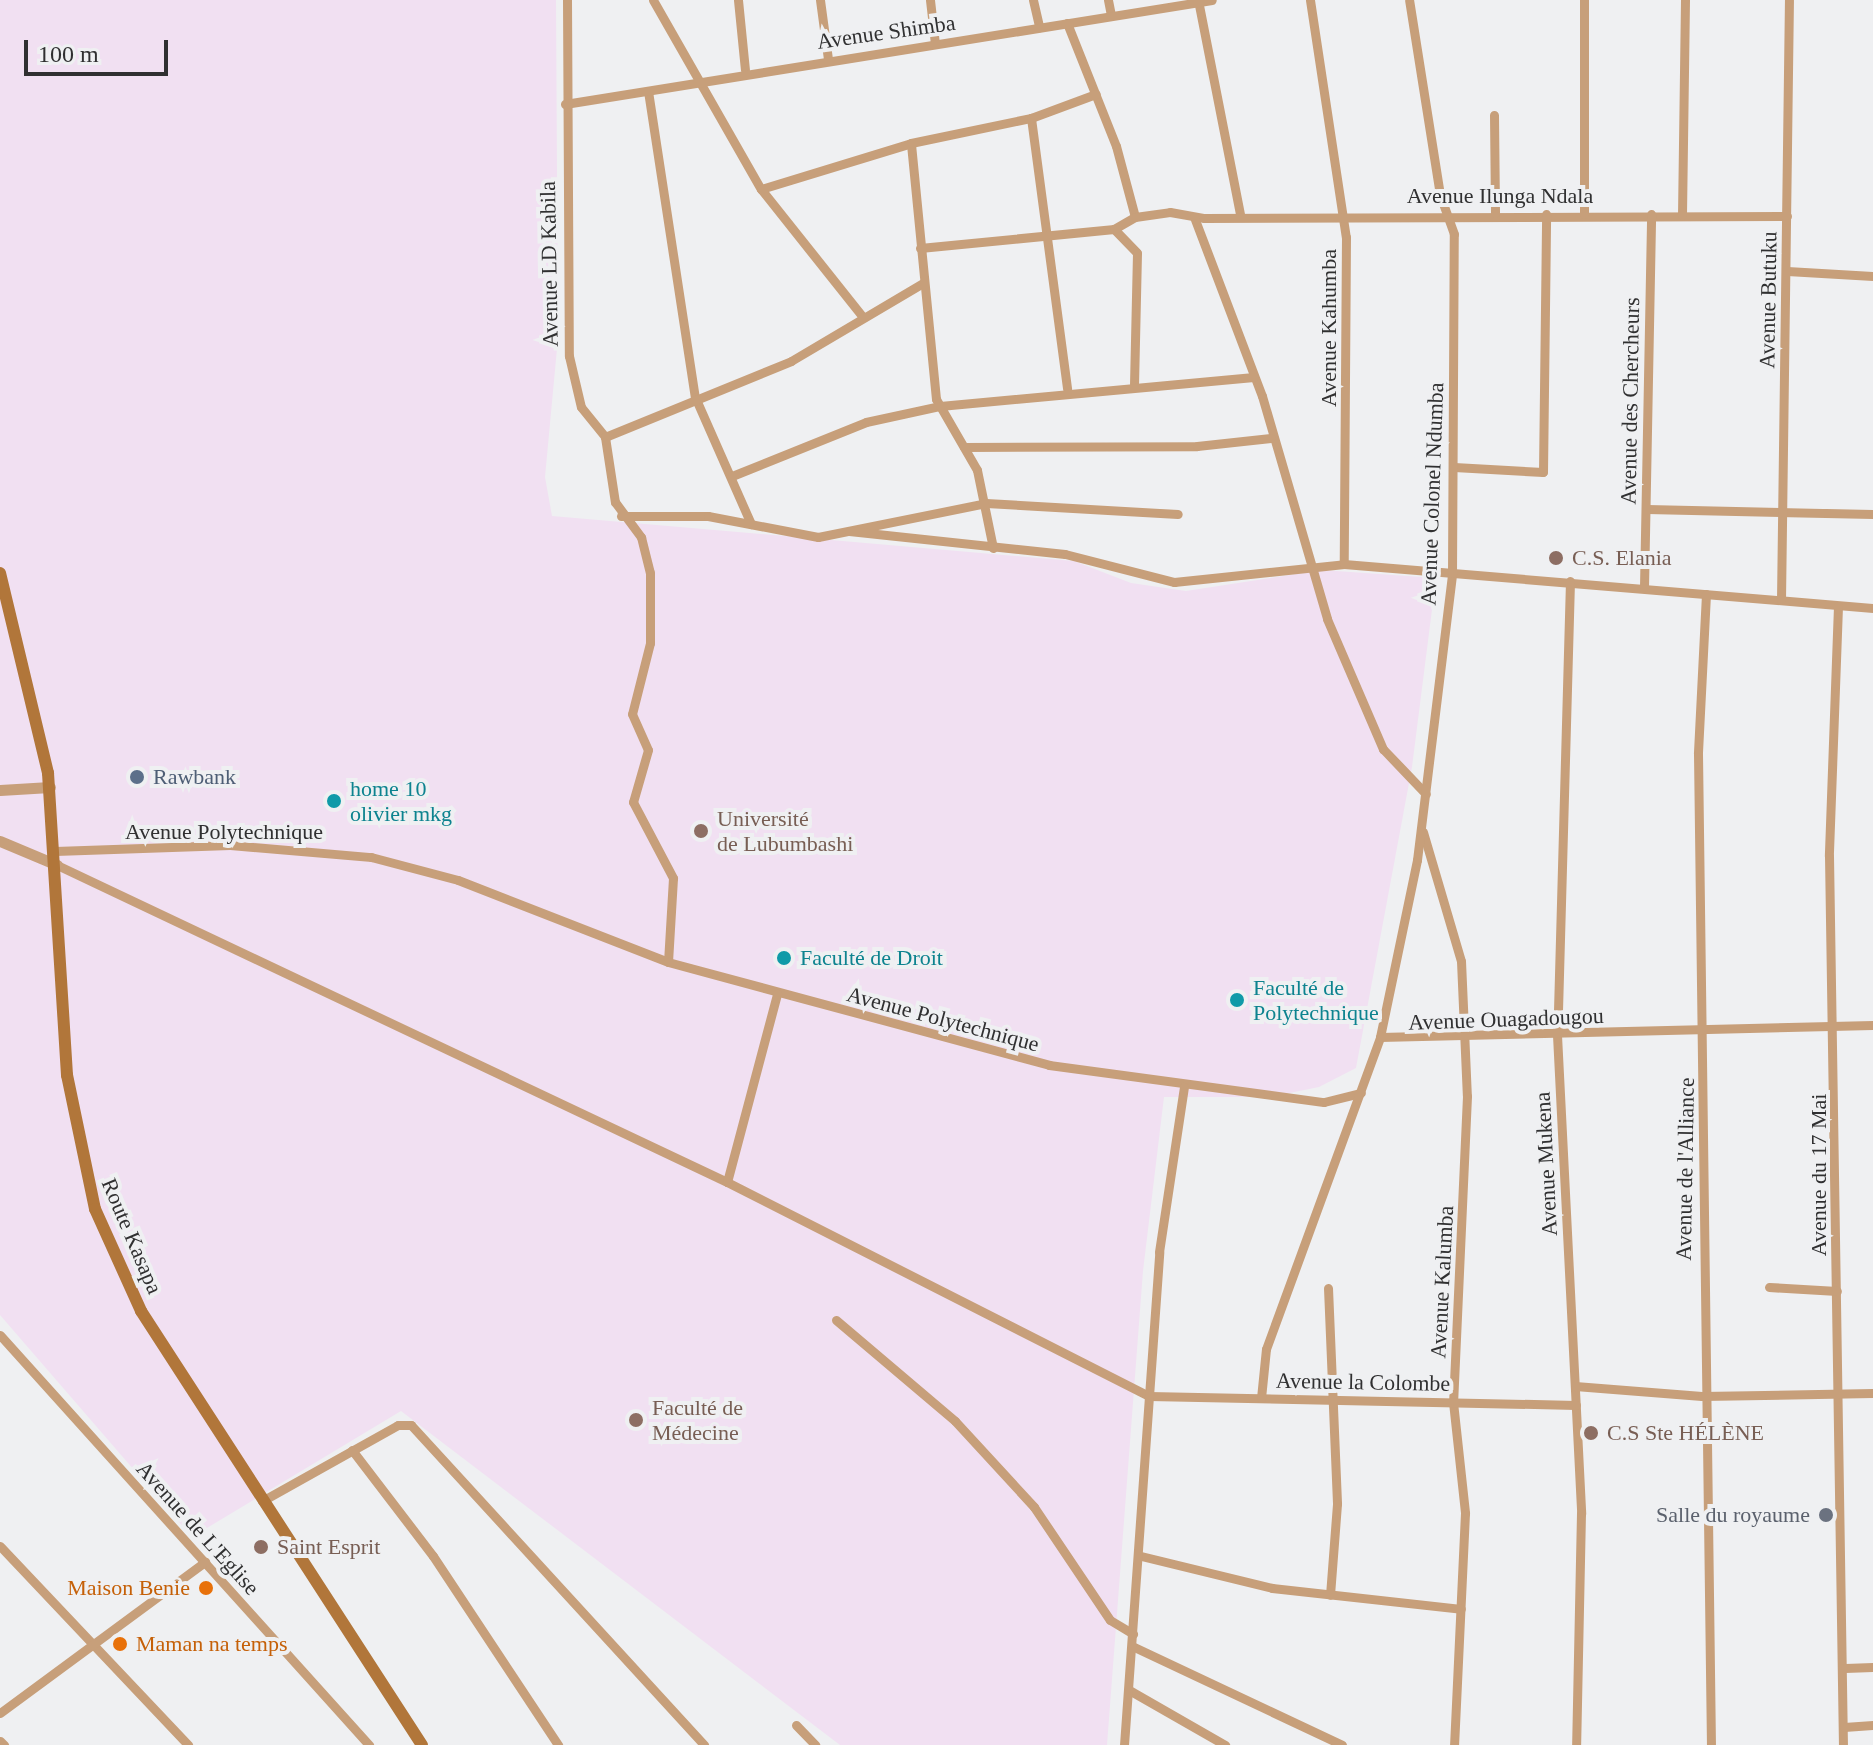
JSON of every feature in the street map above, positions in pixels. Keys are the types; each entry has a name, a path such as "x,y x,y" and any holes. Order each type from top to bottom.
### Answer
{"main road":[{"name":"Route Kasapa","path":"0,573 32,685 50,787 67,1075 95,1209 141,1311 422,1745"}],"street":[{"name":"Avenue LD Kabila","path":"567,0 565,104 569,356 581,407 605,437 621,516 641,537 650,573 650,643 632,714 648,750 633,802 673,878 668,962"},
{"path":"653,0 703,80 761,189 862,316"},
{"path":"738,0 745,70"},
{"path":"820,0 828,59"},
{"path":"930,0 935,44"},
{"path":"1033,0 1039,27"},
{"path":"1108,0 1111,16"},
{"name":"Avenue Shimba","path":"565,104 648,91 745,70 935,44 1212,0"},
{"name":"Avenue Kahumba","path":"1310,0 1349,296 1344,564"},
{"name":"Avenue Colonel Ndumba","path":"1380,1037 1422,826 1452,573 1454,467 1449,213 1409,0"},
{"path":"1584,0 1584,214"},
{"path":"1682,215 1685,0"},
{"name":"Avenue Butuku","path":"1781,600 1789,0"},
{"path":"1198,1 1240,215"},
{"path":"920,248 1114,229 1135,217 1096,94 1067,23"},
{"path":"648,91 695,397 751,524"},
{"path":"761,189 911,143 1031,118 1096,94"},
{"path":"1494,115 1495,213"},
{"path":"1031,118 1067,389"},
{"path":"911,143 923,283 940,406 964,447 986,503 993,548"},
{"name":"Avenue Ilunga Ndala","path":"1135,217 1449,213 1787,216"},
{"path":"1454,467 1543,472 1546,214"},
{"name":"Avenue des Chercheurs","path":"1644,587 1651,214"},
{"path":"1194,217 1254,377 1307,564 1381,745 1426,794"},
{"path":"1114,229 1137,253 1134,384"},
{"path":"1787,271 1873,276"},
{"path":"605,437 695,397 791,361 862,316 923,283"},
{"path":"732,476 866,422 940,406 1067,389 1254,377"},
{"path":"964,447 1197,446 1271,438"},
{"path":"621,516 751,524 783,536 849,531 986,503 1178,514"},
{"path":"1647,509 1873,514"},
{"path":"849,531 1065,554 1197,583 1307,564 1344,564 1873,608"},
{"name":"Avenue Mukena","path":"1570,581 1557,1035 1576,1405 1576,1745"},
{"name":"Avenue de l'Alliance","path":"1706,594 1698,754 1705,1032 1702,1396 1711,1745"},
{"name":"Avenue du 17 Mai","path":"1838,606 1829,761 1837,1031 1837,1392 1845,1668 1843,1745"},
{"path":"0,790 50,787"},
{"name":"Avenue Kalumba","path":"1422,826 1461,961 1465,1188 1453,1402 1465,1504 1454,1745"},
{"path":"0,841 57,865 727,1182 1149,1396"},
{"name":"Avenue Polytechnique","path":"55,851 230,845 371,857 458,880 668,962 777,994 1049,1065 1184,1087"},
{"path":"727,1182 777,994"},
{"name":"Avenue Ouagadougou","path":"1261,1398 1266,1349 1380,1037 1837,1031 1873,1025"},
{"path":"1124,1745 1141,1556 1159,1252 1184,1087 1337,1103 1361,1093"},
{"path":"1769,1287 1837,1291"},
{"path":"1328,1288 1330,1402 1338,1526 1330,1595"},
{"path":"836,1320 955,1421 1034,1507 1110,1620 1133,1634"},
{"name":"Avenue de L'Eglise","path":"0,1335 369,1745"},
{"path":"1575,1386 1702,1396 1873,1393"},
{"name":"Avenue la Colombe","path":"1149,1396 1576,1405"},
{"path":"262,1501 352,1450 411,1425 704,1745"},
{"path":"352,1450 433,1556 558,1745"},
{"path":"0,1546 92,1647 188,1745"},
{"path":"1141,1556 1251,1584 1461,1609"},
{"path":"0,1713 205,1562"},
{"path":"1132,1646 1342,1745"},
{"path":"1845,1668 1873,1667"},
{"path":"1129,1690 1225,1745"},
{"path":"796,1725 815,1745"},
{"path":"1844,1727 1873,1725"}],"shaded area":[{"name":"Université de Lubumbashi","path":"0,0 556,0 558,338 545,477 552,516 1074,561 1131,583 1186,591 1322,570 1436,578 1412,767 1356,1068 1319,1087 1270,1097 1164,1097 1143,1271 1107,1745 840,1745 401,1411 192,1537 0,1315"}],"place":[{"name":"C.S. Elania","path":"1556,558"},
{"name":"Rawbank","path":"137,777"},
{"name":"home 10 olivier mkg","path":"334,801"},
{"name":"Université de Lubumbashi","path":"701,831"},
{"name":"Faculté de Droit","path":"784,958"},
{"name":"Faculté de Polytechnique","path":"1237,1000"},
{"name":"Faculté de Médecine","path":"636,1420"},
{"name":"C.S Ste HÉLÈNE","path":"1591,1433"},
{"name":"Salle du royaume","path":"1826,1515"},
{"name":"Saint Esprit","path":"261,1547"},
{"name":"Maison Benie","path":"206,1588"},
{"name":"Maman na temps","path":"120,1644"}]}
